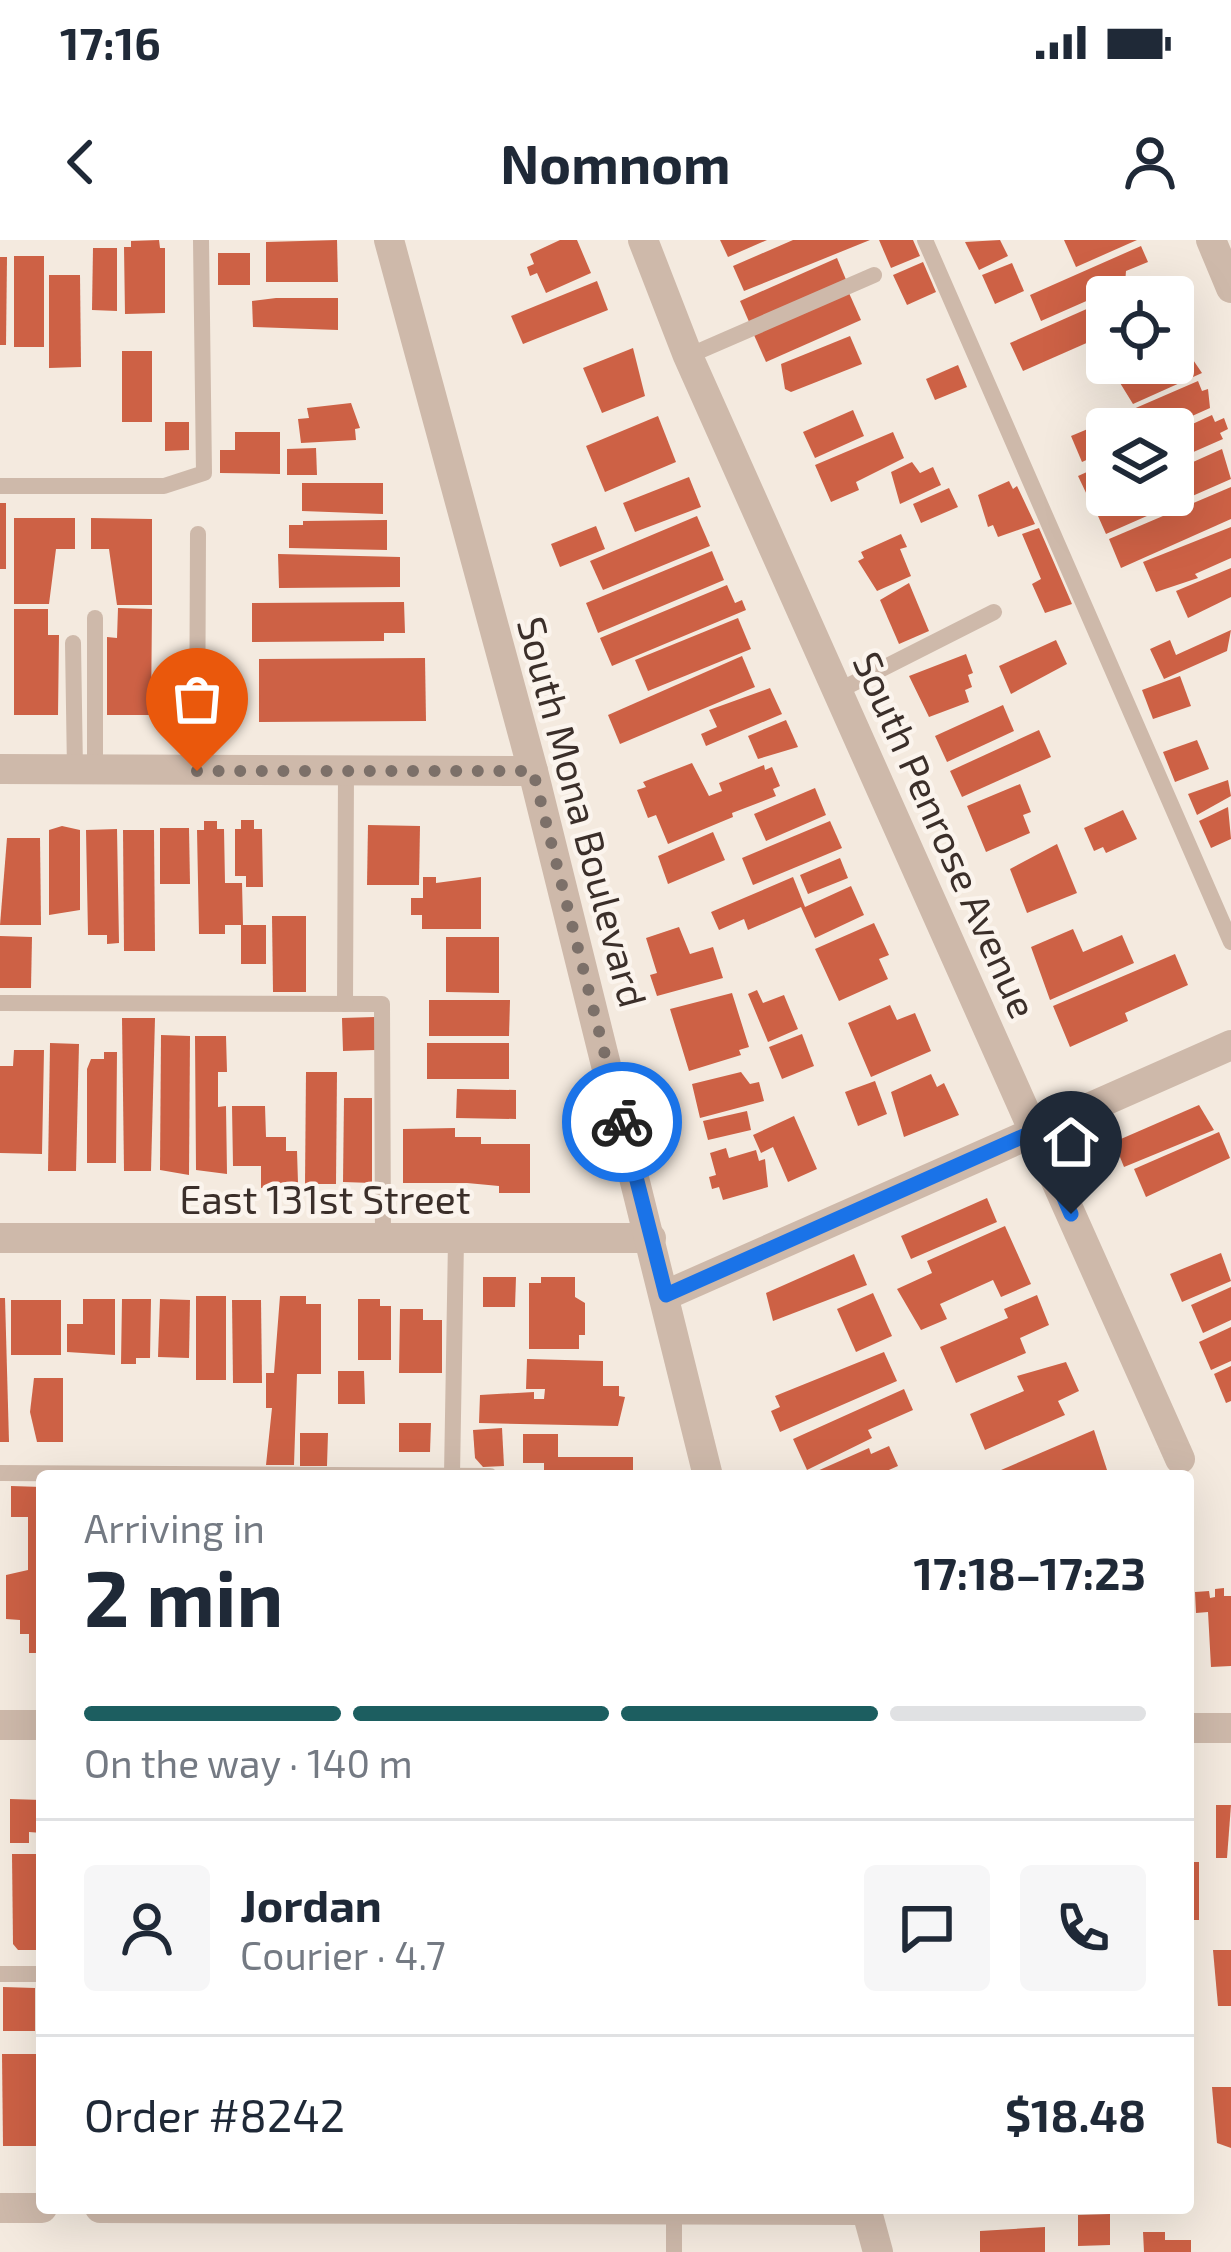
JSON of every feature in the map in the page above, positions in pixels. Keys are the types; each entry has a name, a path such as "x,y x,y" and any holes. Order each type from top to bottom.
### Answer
{"street":[{"name":"South Mona Boulevard","path":"389,240 533,771 707,1470"},
{"name":"South Penrose Avenue","path":"644,240 688,356 1180,1459"},
{"path":"1211,240 1231,287"},
{"path":"0,769 533,771"},
{"path":"666,1295 1231,1045"},
{"name":"East 131st Street","path":"0,1238 651,1238"},
{"path":"0,1725 36,1725"},
{"path":"1194,1728 1231,1728"},
{"path":"0,2208 36,2208"},
{"path":"867,2214 878,2252"}],"lane":[{"path":"0,485 164,486 204,472 201,240"},
{"path":"926,240 1231,942"},
{"path":"688,356 874,275"},
{"path":"197,771 198,534"},
{"path":"838,691 994,612"},
{"path":"85,770 95,618"},
{"path":"73,643 85,770"},
{"path":"345,1004 346,772"},
{"path":"0,1004 382,1004 382,1240"},
{"path":"452,1470 456,1240"},
{"path":"0,1473 36,1473"},
{"path":"0,1974 36,1974"},
{"path":"674,2214 674,2252"}],"building":[{"path":"159,240 160,248 165,248 165,313 125,314 124,247 131,247 131,241"},
{"path":"337,240 338,282 266,282 266,242"},
{"path":"560,240 577,240 591,273 546,293 537,273 530,276 527,267 534,264 530,254"},
{"path":"720,240 767,240 728,257"},
{"path":"793,240 870,240 744,291 733,266"},
{"path":"879,240 913,240 920,256 891,268"},
{"path":"1000,240 1008,256 979,270 965,242"},
{"path":"1064,240 1137,240 1076,267"},
{"path":"1141,246 1148,262 1126,271 1126,276 1086,276 1086,301 1041,321 1030,295"},
{"path":"93,248 117,248 117,311 92,310"},
{"path":"218,253 250,253 250,285 218,285"},
{"path":"14,256 44,256 44,347 14,347"},
{"path":"0,257 7,257 6,345 0,345"},
{"path":"837,258 847,282 750,324 740,301"},
{"path":"923,262 936,292 907,305 893,275"},
{"path":"1012,263 1024,291 995,304 982,275"},
{"path":"49,275 80,275 81,367 49,368"},
{"path":"597,281 608,310 523,344 511,316"},
{"path":"849,293 861,320 766,362 754,335"},
{"path":"338,298 338,330 253,327 252,301"},
{"path":"1086,309 1086,343 1023,371 1010,343"},
{"path":"850,336 862,364 791,392 785,389 781,364"},
{"path":"633,348 645,396 602,413 583,368"},
{"path":"122,351 152,351 152,422 122,422"},
{"path":"958,365 967,387 935,400 926,379"},
{"path":"1198,381 1202,391 1208,389 1210,408 1194,415 1194,408 1136,408 1194,384"},
{"path":"1121,384 1178,384 1133,404"},
{"path":"351,403 360,428 355,429 356,440 301,443 298,419 309,418 307,408"},
{"path":"853,410 864,436 815,458 803,432"},
{"path":"1212,415 1215,422 1224,418 1228,429 1220,433 1223,439 1194,452 1194,423"},
{"path":"658,416 676,462 605,492 586,446"},
{"path":"165,422 189,422 189,450 165,451"},
{"path":"1086,430 1086,460 1082,462 1071,436"},
{"path":"235,432 280,432 280,474 220,473 220,450 235,450"},
{"path":"893,432 904,458 856,482 859,490 831,502 815,465"},
{"path":"316,448 317,475 287,475 287,449"},
{"path":"1222,449 1231,479 1194,495 1194,462"},
{"path":"912,462 920,473 933,467 941,485 900,504 891,472"},
{"path":"689,477 701,507 635,532 623,503"},
{"path":"1009,481 1013,489 1017,486 1035,524 998,537 993,525 988,527 978,495"},
{"path":"302,483 383,483 383,514 302,511"},
{"path":"1231,487 1231,519 1121,568 1109,539 1163,516 1194,516 1194,503"},
{"path":"949,488 958,507 921,523 913,504"},
{"path":"0,503 6,503 6,569 0,569"},
{"path":"697,516 710,546 603,590 590,561"},
{"path":"1098,516 1147,516 1106,534"},
{"path":"14,518 75,518 75,549 56,549 49,604 14,604"},
{"path":"91,518 152,519 152,605 117,605 109,549 91,549"},
{"path":"387,520 387,550 289,548 289,525 303,525 303,521"},
{"path":"596,526 605,549 560,567 551,544"},
{"path":"1231,527 1231,558 1195,574 1198,578 1156,592 1143,562"},
{"path":"1039,528 1072,604 1045,613 1032,584 1041,579 1022,534"},
{"path":"901,534 907,547 900,549 911,576 877,591 858,561 864,558 861,552"},
{"path":"712,551 724,580 598,633 586,603"},
{"path":"278,554 400,557 400,587 279,588"},
{"path":"1231,568 1231,597 1188,618 1176,591"},
{"path":"909,583 929,631 899,644 880,600"},
{"path":"727,585 735,603 742,600 746,610 612,666 600,638"},
{"path":"404,602 405,633 384,633 384,641 252,642 252,603"},
{"path":"118,608 152,609 151,715 107,715 107,637 117,638"},
{"path":"14,609 48,609 48,635 59,635 58,715 14,715"},
{"path":"738,618 751,649 648,691 635,660"},
{"path":"1231,630 1227,651 1164,679 1150,649 1170,640 1176,655"},
{"path":"1056,640 1067,664 1011,694 999,666"},
{"path":"966,654 973,673 968,675 972,687 965,690 969,702 929,717 909,676"},
{"path":"742,656 755,687 620,744 608,715"},
{"path":"425,658 426,721 259,722 259,659"},
{"path":"1180,676 1191,706 1153,719 1142,690"},
{"path":"770,688 782,714 706,746 701,734 717,727 709,710"},
{"path":"1003,705 1014,731 947,762 935,736"},
{"path":"786,720 798,747 758,759 748,736"},
{"path":"1039,730 1051,757 962,797 950,771"},
{"path":"1197,740 1209,769 1175,782 1163,752"},
{"path":"692,763 709,796 722,791 719,783 764,765 765,770 772,767 780,786 773,789 776,796 668,844 656,815 648,818 637,790 646,787 643,782"},
{"path":"1228,780 1231,796 1197,815 1188,794"},
{"path":"1020,784 1031,812 1023,815 1030,833 986,852 967,806"},
{"path":"815,788 826,815 766,841 754,814"},
{"path":"1228,807 1231,839 1211,848 1199,821"},
{"path":"1123,810 1137,839 1106,853 1103,847 1094,851 1084,828"},
{"path":"241,820 254,820 254,829 262,829 263,887 246,887 246,876 235,876 235,829 241,829"},
{"path":"204,821 217,821 217,829 224,829 225,883 242,883 243,925 225,925 225,934 199,934 197,830 204,830"},
{"path":"830,821 842,848 753,885 742,858"},
{"path":"368,825 420,826 419,885 367,885"},
{"path":"62,826 80,830 80,910 49,915 49,830"},
{"path":"160,828 189,828 190,884 160,884"},
{"path":"117,829 119,943 107,944 107,935 88,935 86,830"},
{"path":"123,830 154,830 155,951 124,951"},
{"path":"713,832 725,860 668,884 658,856"},
{"path":"7,838 40,838 41,925 0,925"},
{"path":"1057,844 1077,893 1027,913 1010,869"},
{"path":"840,858 848,878 808,894 800,875"},
{"path":"423,877 436,877 436,883 481,877 481,929 422,929 422,915 411,915 411,898 423,898"},
{"path":"793,877 805,907 851,886 864,915 815,938 801,907 748,930 744,919 719,930 711,912"},
{"path":"272,916 306,916 306,992 273,992"},
{"path":"874,923 889,955 879,959 888,979 839,1001 815,949"},
{"path":"241,925 266,925 266,964 241,964"},
{"path":"679,927 690,954 713,947 723,978 657,996 650,975 657,973 646,938"},
{"path":"1073,929 1083,952 1122,935 1134,963 1050,1000 1031,947"},
{"path":"0,936 32,937 31,988 0,988"},
{"path":"446,937 499,937 499,993 446,992"},
{"path":"1175,954 1188,985 1125,1013 1128,1021 1070,1047 1053,1006"},
{"path":"757,990 763,1003 784,995 798,1029 768,1042 748,994"},
{"path":"732,993 749,1047 739,1050 741,1055 689,1071 670,1009"},
{"path":"429,1000 510,1000 509,1036 429,1036"},
{"path":"890,1005 897,1020 915,1013 931,1051 871,1077 848,1023"},
{"path":"375,1017 375,1050 343,1051 342,1018"},
{"path":"122,1018 155,1018 151,1171 124,1171"},
{"path":"802,1034 814,1066 782,1079 769,1047"},
{"path":"161,1035 190,1036 189,1175 160,1170"},
{"path":"195,1036 226,1036 227,1072 218,1072 218,1107 226,1106 227,1174 196,1170"},
{"path":"50,1043 79,1044 76,1171 48,1171"},
{"path":"427,1043 509,1043 509,1079 427,1079"},
{"path":"14,1050 44,1050 42,1154 0,1153 0,1066 13,1066"},
{"path":"104,1052 117,1052 116,1163 87,1163 87,1069 91,1059 104,1059"},
{"path":"306,1072 337,1072 336,1184 305,1184"},
{"path":"741,1072 750,1084 759,1082 764,1101 700,1118 692,1084"},
{"path":"931,1074 937,1087 944,1083 959,1115 904,1137 891,1092"},
{"path":"875,1081 887,1114 858,1126 845,1092"},
{"path":"457,1089 516,1090 516,1119 456,1118"},
{"path":"344,1098 372,1098 372,1183 343,1182"},
{"path":"1199,1105 1214,1130 1124,1167 1114,1142"},
{"path":"232,1106 265,1106 266,1137 286,1137 286,1151 297,1151 298,1183 261,1188 261,1166 233,1166"},
{"path":"747,1111 751,1130 708,1140 703,1121"},
{"path":"794,1116 817,1169 788,1182 773,1147 761,1153 753,1135"},
{"path":"455,1128 455,1137 481,1137 481,1144 530,1144 530,1193 499,1193 499,1186 467,1183 403,1183 403,1129"},
{"path":"1219,1132 1230,1158 1146,1197 1134,1169"},
{"path":"726,1148 729,1158 756,1150 759,1161 765,1159 768,1187 723,1200 719,1187 712,1189 709,1177 716,1175 710,1153"},
{"path":"987,1198 997,1222 911,1259 901,1236"},
{"path":"1005,1226 1031,1284 1001,1297 993,1280 940,1304 947,1319 921,1330 897,1289 932,1273 927,1261"},
{"path":"1221,1253 1231,1281 1182,1302 1170,1274"},
{"path":"854,1254 867,1285 773,1321 766,1293"},
{"path":"483,1277 516,1277 515,1307 483,1307"},
{"path":"541,1277 575,1277 575,1297 585,1303 585,1335 579,1335 579,1349 529,1349 529,1283 541,1283"},
{"path":"1231,1287 1231,1320 1203,1333 1191,1305"},
{"path":"873,1293 892,1336 856,1352 837,1309"},
{"path":"1037,1295 1049,1325 1020,1338 1026,1353 956,1383 940,1347 1008,1318 1004,1309"},
{"path":"196,1296 226,1296 226,1380 196,1380"},
{"path":"280,1296 306,1296 306,1304 321,1304 321,1374 297,1374 294,1465 266,1465 272,1408 266,1408 266,1373 274,1373"},
{"path":"0,1298 5,1298 9,1442 0,1442"},
{"path":"83,1299 115,1299 115,1355 67,1352 67,1324 83,1324"},
{"path":"122,1299 151,1299 150,1358 136,1358 136,1364 121,1364"},
{"path":"160,1299 190,1300 189,1358 158,1357"},
{"path":"358,1299 380,1299 380,1306 391,1306 391,1360 358,1360"},
{"path":"11,1300 61,1300 61,1355 11,1355"},
{"path":"232,1300 261,1300 262,1383 233,1383"},
{"path":"400,1309 423,1309 423,1320 442,1320 442,1373 399,1373"},
{"path":"1231,1327 1231,1361 1211,1370 1199,1342"},
{"path":"884,1352 897,1381 780,1432 771,1411 780,1407 775,1396"},
{"path":"527,1359 603,1361 603,1386 619,1386 619,1396 625,1397 618,1426 479,1423 480,1395 534,1392 534,1399 544,1399 545,1389 526,1389"},
{"path":"1066,1362 1079,1391 1058,1401 1065,1415 985,1450 970,1414 1024,1391 1017,1376"},
{"path":"1231,1366 1231,1401 1226,1403 1214,1374"},
{"path":"338,1371 364,1371 365,1404 338,1404"},
{"path":"34,1378 63,1378 63,1442 37,1442 30,1412"},
{"path":"904,1389 913,1410 868,1430 872,1438 807,1470 793,1439"},
{"path":"399,1423 431,1423 430,1452 399,1452"},
{"path":"502,1428 504,1466 483,1467 475,1458 473,1430"},
{"path":"1094,1430 1107,1470 1001,1470"},
{"path":"300,1433 328,1433 327,1466 300,1466"},
{"path":"523,1434 558,1434 558,1457 633,1457 633,1470 544,1470 544,1463 523,1463"},
{"path":"889,1446 898,1466 820,1470 869,1448 871,1454"},
{"path":"11,1486 36,1487 36,1653 29,1653 29,1634 20,1634 20,1620 6,1619 6,1575 28,1570 28,1517 11,1517"},
{"path":"1224,1588 1224,1596 1231,1596 1231,1666 1211,1667 1208,1612 1196,1613 1195,1592 1209,1591 1210,1598 1215,1597 1215,1589"},
{"path":"10,1799 36,1800 36,1833 29,1832 29,1843 10,1843"},
{"path":"1216,1805 1231,1805 1227,1858 1216,1858"},
{"path":"12,1854 36,1854 36,1950 18,1950 13,1944"},
{"path":"1194,1862 1199,1862 1199,1920 1194,1920"},
{"path":"1213,1950 1231,1950 1231,2006 1218,2006"},
{"path":"3,1987 35,1988 35,2031 3,2031"},
{"path":"2,2054 36,2054 36,2146 3,2146"},
{"path":"1212,2087 1231,2087 1231,2148 1217,2143"},
{"path":"1110,2214 1110,2245 1078,2246 1078,2215"},
{"path":"1045,2227 1045,2252 980,2252 980,2231"},
{"path":"1143,2232 1165,2232 1165,2240 1191,2240 1191,2252 1144,2252"}],"way so far":[{"path":"197,771 533,771 622,1122"}],"route":[{"path":"622,1122 666,1295 1035,1131 1071,1214"}]}
